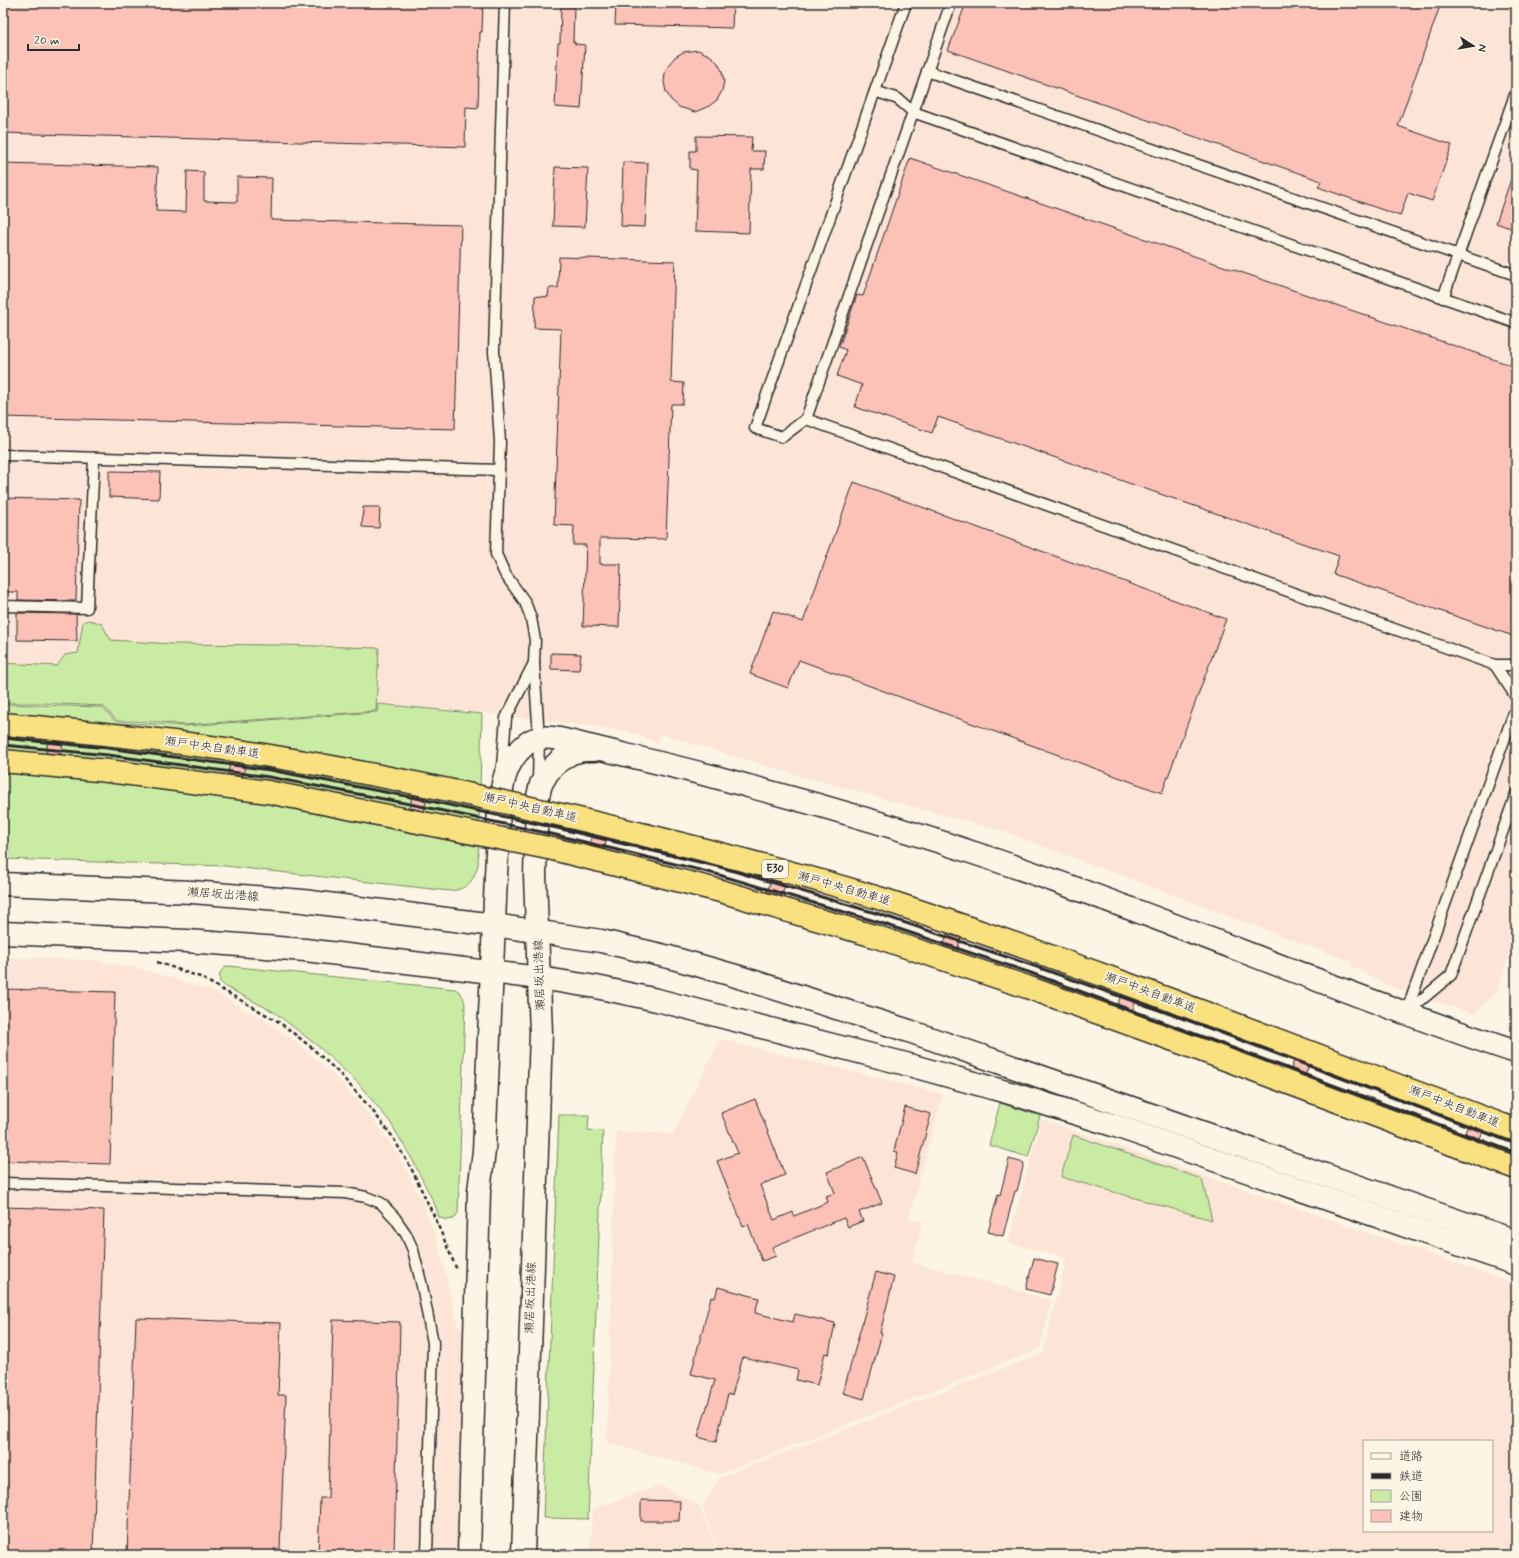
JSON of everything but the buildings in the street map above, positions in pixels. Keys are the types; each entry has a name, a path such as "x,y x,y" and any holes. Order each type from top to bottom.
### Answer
{"highway":[{"name":"瀬戸中央自動車道","path":"3,724 108,734 275,757 422,784 559,814 726,855 882,899 1039,952 1516,1130"},
{"path":"3,761 108,771 268,792 553,848 717,890 874,936 1027,987 1197,1048 1516,1168"}],"street":[{"path":"469,1555 479,1191 484,1151 499,808 503,780 509,764 517,752 528,743 539,738 551,738 601,749 746,785 865,818 998,861 1125,906 1406,1013 1516,1052"},
{"path":"601,749 583,750 570,753 548,772 541,784 537,800 535,876 538,932 601,941 669,957 810,998 1516,1240"},
{"name":"瀬居坂出港線","path":"3,884 192,892 303,901 538,932 541,1033 523,1555"},
{"path":"3,933 187,941 305,950 540,978 658,1000 895,1061 1010,1093 1113,1125 1516,1264"}],"lane":[{"path":"505,3 494,351 500,442 496,554 505,574 525,602 532,618 539,738 537,800"},
{"path":"906,3 755,428 782,437 806,419 951,3"},
{"path":"927,71 1516,275"},
{"path":"875,91 898,99 913,112 1516,323"},
{"path":"1443,298 1516,92"},
{"path":"806,419 1495,665 1516,665"},
{"path":"3,455 499,470"},
{"path":"3,606 88,608 94,458"},
{"path":"499,808 506,718 534,663"},
{"path":"1495,665 1516,697"},
{"path":"1406,1013 1516,707"},
{"path":"1406,1013 1451,975 1516,794"},
{"path":"3,1183 345,1193 366,1197 381,1203 395,1218 406,1234 413,1250 431,1327 433,1343 427,1555"}],"path":[{"path":"158,962 200,978 279,1022 311,1047 339,1074 372,1110 392,1136 411,1168 435,1218 459,1276"}],"shaded area":[{"path":"3,3 1516,3 1516,935 1496,993 1474,1014 1389,986 1352,966 1352,962 1002,831 801,776 660,734 658,743 627,731 483,713 349,701 3,680"},
{"path":"3,957 95,960 142,969 210,990 263,1019 301,1046 339,1080 373,1119 399,1156 422,1201 438,1243 458,1327 463,1327 458,1555 3,1555"},
{"path":"720,1039 943,1094 909,1218 923,1222 912,1262 1052,1300 1040,1349 719,1474 607,1443 616,1131 673,1134"},
{"path":"1041,1119 1516,1284 1516,1555 720,1555 702,1507 721,1477 1043,1353 1066,1258 1008,1243"},
{"path":"660,1485 699,1505 718,1555 590,1555 592,1509"}],"green space":[{"path":"88,620 101,623 111,640 172,644 379,648 376,711 184,725 159,722 117,721 103,706 3,703 3,663 57,666 65,655 78,653 83,622"},
{"path":"3,704 102,707 117,723 184,726 377,712 378,704 482,714 478,865 476,871 469,884 450,891 225,866 3,859"},
{"path":"228,966 455,989 461,994 465,1005 458,1213 454,1219 446,1220 439,1217 435,1205 412,1159 390,1122 358,1083 319,1047 274,1012 226,987 220,982 221,972"},
{"path":"1000,1103 1040,1116 1028,1157 989,1145"},
{"path":"559,1115 589,1115 588,1130 603,1131 588,1519 543,1518"},
{"path":"1073,1135 1202,1179 1212,1220 1061,1177"}],"railway":[{"path":"3,738 107,748 270,770 421,799 557,828 720,867 879,914 1034,966 1190,1021 1516,1144"},
{"path":"3,745 108,755 269,777 420,806 556,835 716,874 878,922 1031,973 1516,1153"}]}
